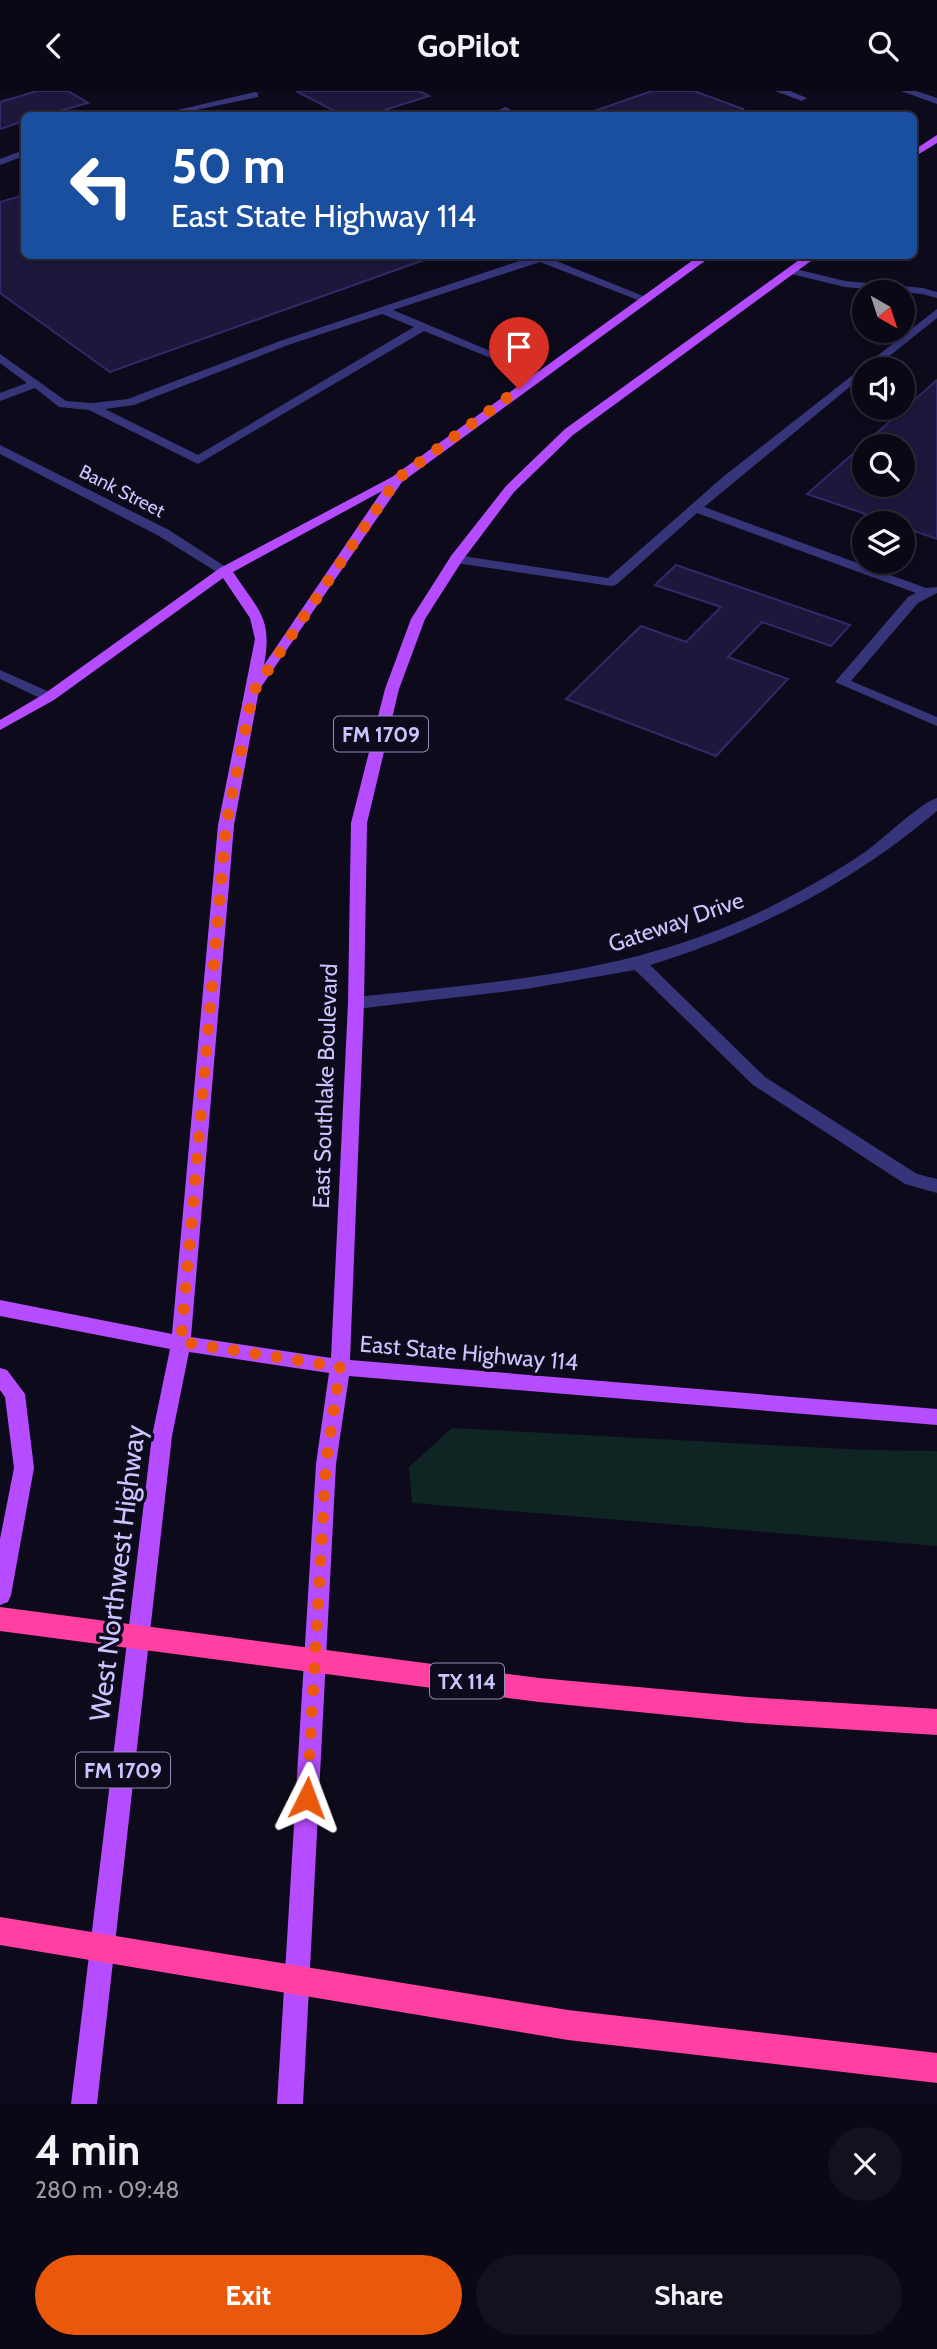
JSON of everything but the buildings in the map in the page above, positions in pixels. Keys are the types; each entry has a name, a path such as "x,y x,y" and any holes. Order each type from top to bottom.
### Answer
{"highway":[{"name":"TX 114","path":"0,1619 539,1690 748,1710 937,1723"},
{"path":"0,1931 568,2025 937,2068"}],"main road":[{"path":"917,152 937,138"},
{"name":"FM 1709","path":"181,1342 226,825 253,692 397,479 539,374 703,259"},
{"name":"East Southlake Boulevard","path":"290,2104 326,1464 340,1367 356,1003 359,823 391,689 418,619 456,559 510,489 569,432 808,259"},
{"path":"0,726 49,697 225,571 397,479"},
{"path":"225,571 257,618 262,639 253,692"},
{"name":"East State Highway 114","path":"0,1308 181,1342 340,1367 937,1417"},
{"name":"West Northwest Highway","path":"84,2104 162,1436 181,1342"},
{"path":"0,1376 15,1394 24,1468 0,1595"}],"street":[{"path":"780,91 802,98"},
{"path":"906,91 937,101"},
{"path":"175,112 255,95"},
{"path":"500,112 506,110"},
{"path":"0,162 21,154"},
{"path":"0,358 63,404 92,407 130,402 284,343 535,259"},
{"path":"546,259 647,300"},
{"path":"791,271 845,284 923,291 937,295"},
{"path":"382,310 539,374"},
{"path":"881,357 937,312"},
{"path":"92,407 198,460 421,328"},
{"path":"456,559 611,582 695,508 852,381"},
{"path":"0,397 36,384"},
{"name":"Bank Street","path":"0,449 164,533 225,571"},
{"path":"695,508 932,590"},
{"path":"932,590 912,600 842,682 937,722"},
{"path":"0,674 49,697"},
{"name":"Gateway Drive","path":"356,1003 545,981 638,963 725,934 800,899 859,865 937,803"},
{"path":"638,963 759,1081 911,1179 937,1186"}],"green space":[{"path":"452,1428 864,1450 937,1451 937,1546 412,1503 409,1467"}],"route":[{"path":"307,1798 326,1464 340,1367 181,1342 226,825 253,692 397,479 519,389"}]}
